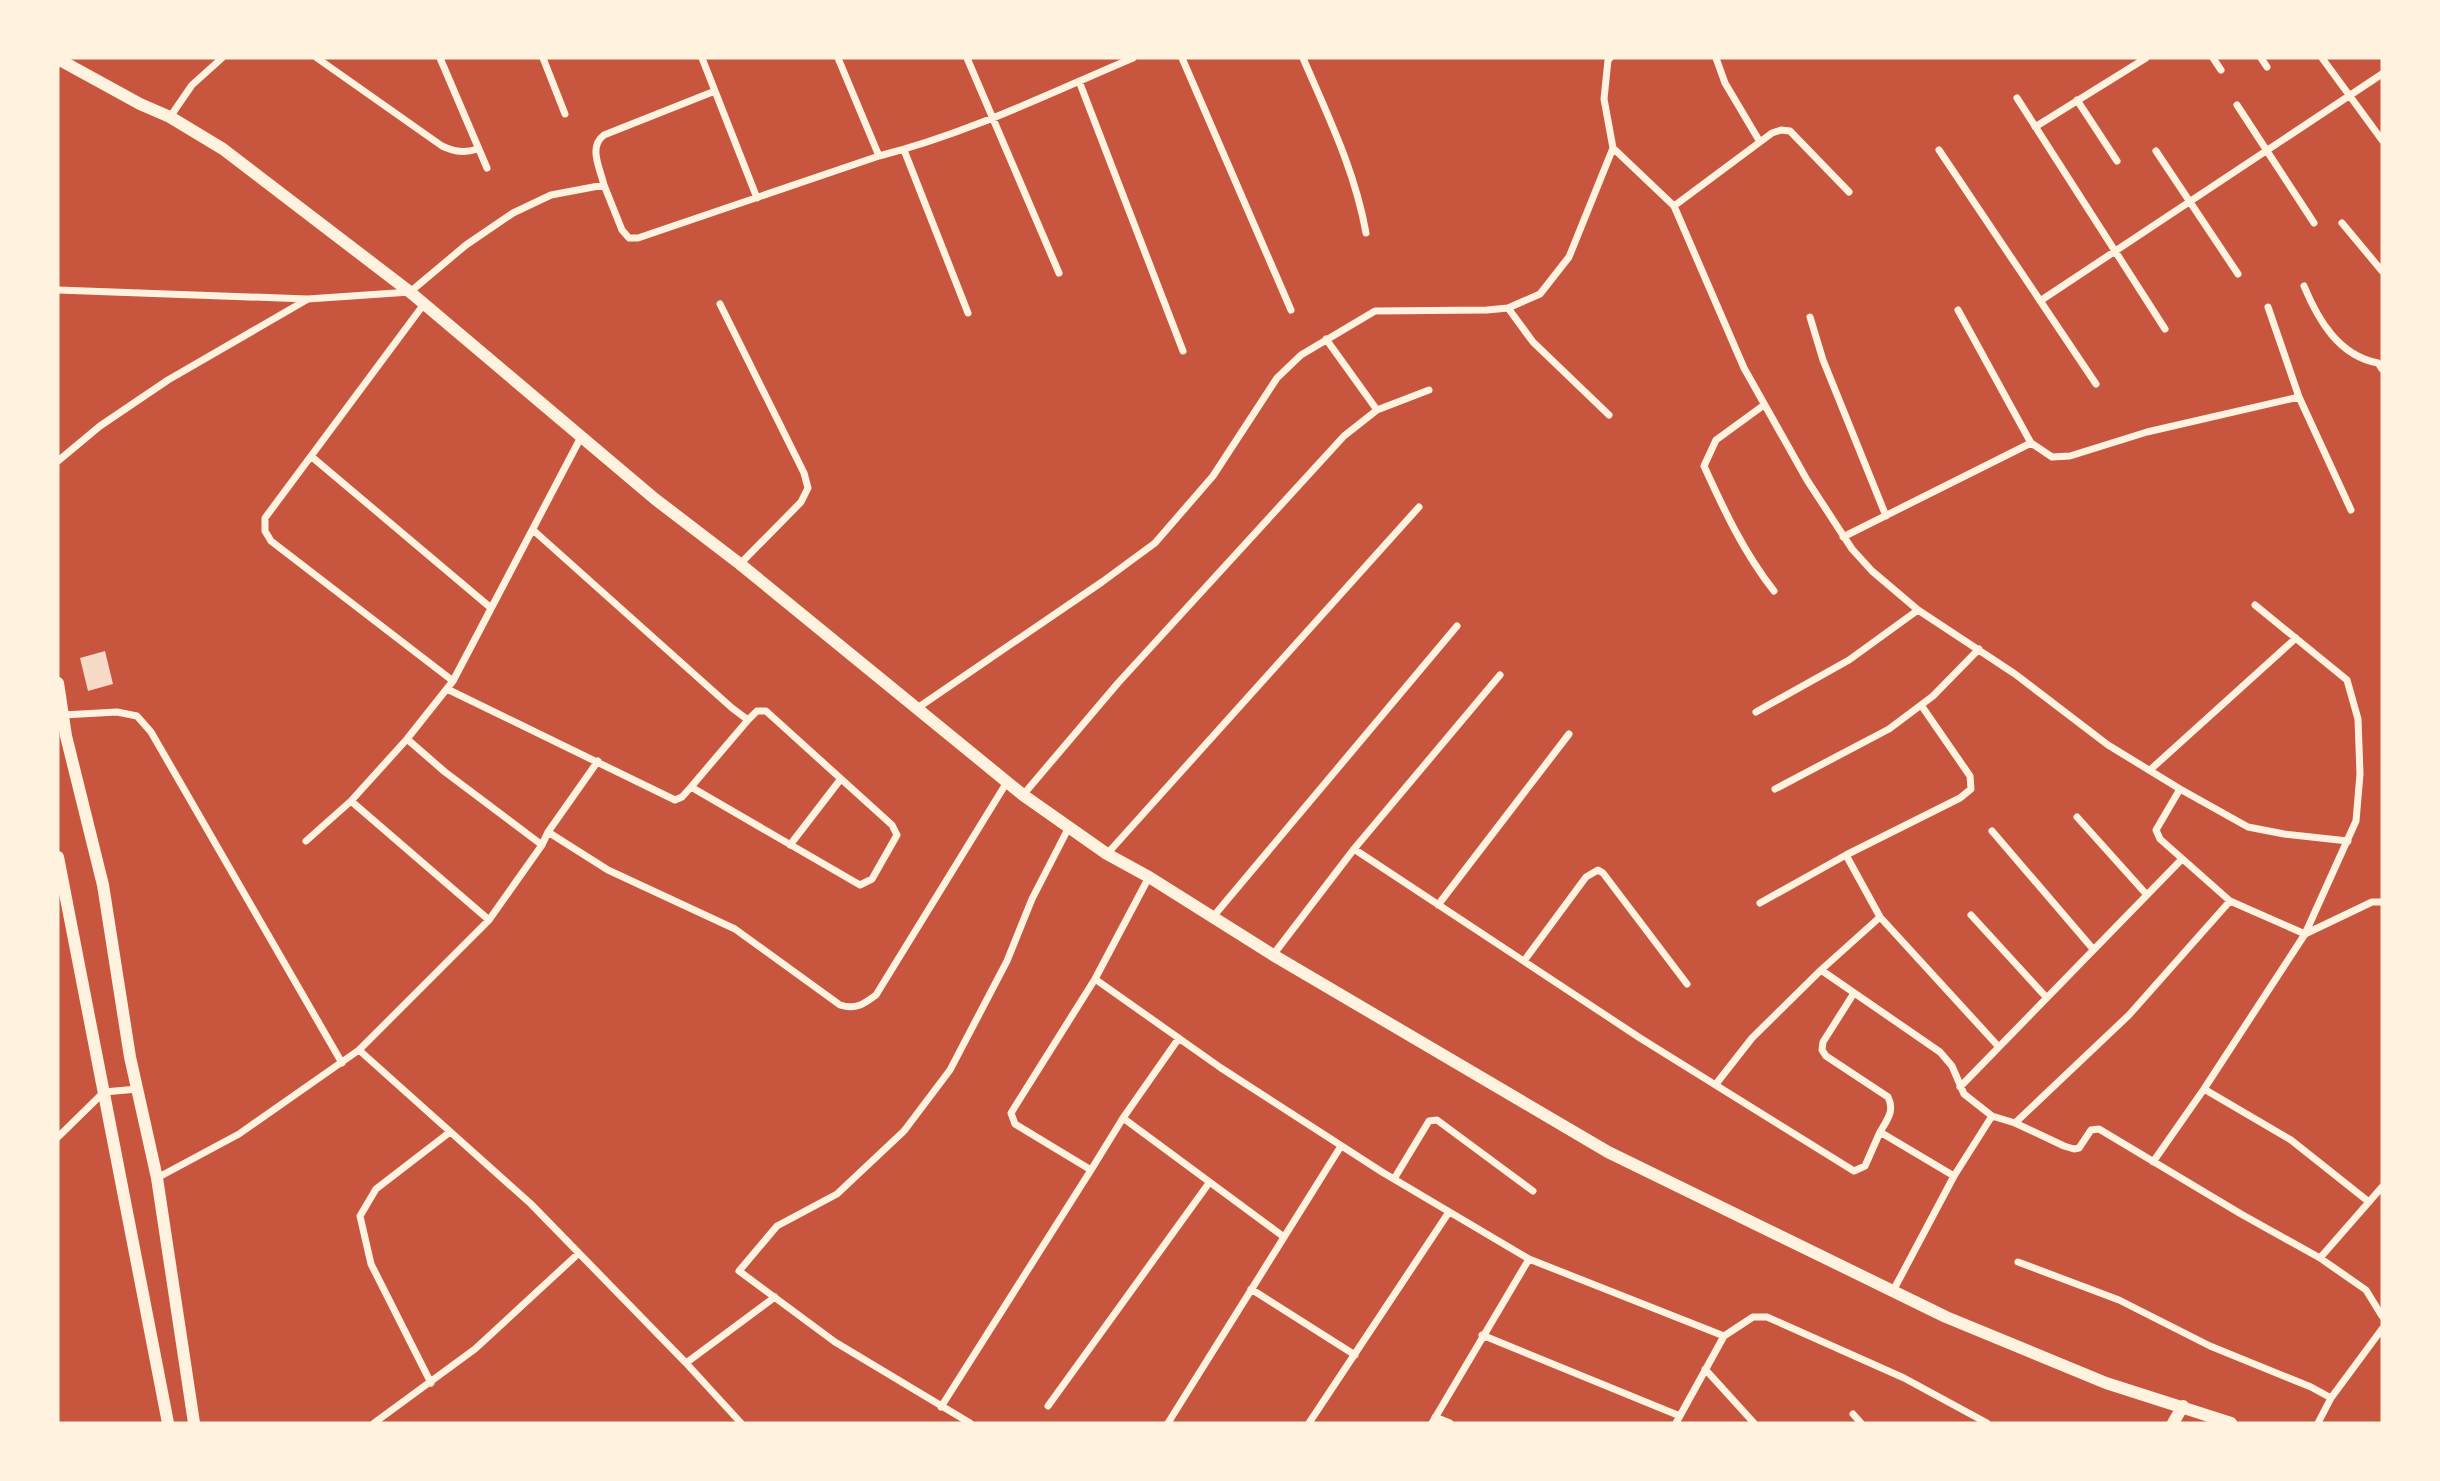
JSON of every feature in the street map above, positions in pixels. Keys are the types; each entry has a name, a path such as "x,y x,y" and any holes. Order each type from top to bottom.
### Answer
{"street":[{"path":"165,115 222,58"},
{"path":"317,58 442,145 455,152 478,149"},
{"path":"440,58 487,168"},
{"path":"543,58 565,114"},
{"path":"702,58 757,198"},
{"path":"838,58 879,156"},
{"path":"967,58 1059,273"},
{"path":"715,91 604,135 598,140 595,148 604,185 622,230 629,238 638,239 879,156 904,150 992,118 1133,58"},
{"path":"1182,58 1292,310"},
{"path":"1303,58 1351,171 1366,233"},
{"path":"916,709 1155,543 1213,475 1277,378 1301,355 1375,311 1508,308 1540,294 1569,257 1613,148 1604,99 1610,58"},
{"path":"1716,58 1726,83 1760,142"},
{"path":"2035,127 2146,58"},
{"path":"2213,58 2221,70"},
{"path":"2261,58 2267,67"},
{"path":"2322,58 2382,140"},
{"path":"58,59 223,149 410,292 655,499 740,564 1023,795 1107,854 1149,877 1273,956 1608,1152 1946,1317 2106,1383 2183,1406 2225,1422"},
{"path":"2040,301 2190,204 2382,74"},
{"path":"1079,81 1183,351"},
{"path":"2017,98 2165,329"},
{"path":"2077,100 2117,161"},
{"path":"2237,105 2314,223"},
{"path":"1674,205 1772,132 1781,130 1790,131 1849,192"},
{"path":"1613,148 1674,205 1744,368 1764,405 1843,537 1872,571 1918,610 1979,649 2108,745 2180,789 2248,827 2348,841"},
{"path":"904,150 968,313"},
{"path":"1939,150 2096,384"},
{"path":"2156,151 2238,274"},
{"path":"58,290 308,299 410,292 466,245 513,213 551,195 604,185"},
{"path":"2342,223 2382,271"},
{"path":"2304,286 2317,315 2339,342 2365,361 2381,364"},
{"path":"58,461 100,426 168,380 308,299"},
{"path":"424,304 265,518 265,531 271,541 453,681"},
{"path":"720,304 804,473 808,488 801,502 740,564"},
{"path":"2267,307 2299,397 2351,510"},
{"path":"1508,308 1533,342 1609,415"},
{"path":"1958,310 2031,443 2052,457 2070,456 2147,432 2299,397"},
{"path":"1810,317 1823,360 1886,516"},
{"path":"1326,339 1377,410"},
{"path":"1023,795 1118,683 1344,436 1377,410 1429,390"},
{"path":"1764,405 1716,440 1704,466 1732,527 1756,568 1774,591"},
{"path":"306,841 351,801 407,739 453,681 581,437"},
{"path":"1843,537 2031,443"},
{"path":"312,457 491,608"},
{"path":"1107,854 1419,507"},
{"path":"533,530 748,720"},
{"path":"2153,1162 2305,934 2356,821 2360,774 2358,719 2347,680 2255,605"},
{"path":"1756,712 1849,660 1918,610"},
{"path":"1212,918 1457,626"},
{"path":"2150,770 2296,638"},
{"path":"1775,789 1889,729 1933,696 1979,649"},
{"path":"1273,956 1354,849 1500,675"},
{"path":"58,684 62,715 103,886 138,1089 157,1178 194,1423"},
{"path":"447,689 672,800 682,797 757,711 766,711 896,831 897,835 872,879 860,885 691,787"},
{"path":"1760,903 1846,855 1960,798 1971,789 1970,776 1922,705"},
{"path":"62,715 117,712 137,716 151,732 342,1063"},
{"path":"1438,905 1569,734"},
{"path":"407,739 445,772 542,845"},
{"path":"157,1178 239,1134 359,1050 489,920 597,761"},
{"path":"790,845 840,780"},
{"path":"548,832 608,870 735,929 840,1005 851,1008 862,1005 876,995 1007,782"},
{"path":"2180,789 2156,830 2160,839 2230,901 2305,934 2372,902 2382,902"},
{"path":"351,801 489,920"},
{"path":"2077,817 2147,895"},
{"path":"970,1423 835,1342 739,1270 777,1226 837,1194 904,1131 950,1070 1007,961 1032,899 1069,827"},
{"path":"1992,831 2093,949"},
{"path":"1354,849 1640,1038 1854,1171 1865,1166 1892,1111 1888,1097 1826,1056 1822,1050 1824,1042 1854,993"},
{"path":"1846,855 1880,917 1998,1046"},
{"path":"58,858 168,1423"},
{"path":"1960,1087 2182,859"},
{"path":"1524,961 1586,877 1598,870 1687,984"},
{"path":"1091,1170 1014,1124 1012,1113 1095,979 1149,877"},
{"path":"2015,1123 2129,1015 2230,901"},
{"path":"1971,915 2046,998"},
{"path":"1716,1084 1752,1038 1880,917"},
{"path":"1821,970 1940,1052 1952,1066 1964,1094 1992,1116 2074,1149 2079,1148 2091,1130 2099,1129 2320,1258 2366,1290 2382,1316"},
{"path":"1095,979 1341,1146 1529,1259 1724,1336"},
{"path":"941,1407 1123,1118 1179,1038"},
{"path":"359,1050 531,1204 741,1423"},
{"path":"58,1137 104,1092 138,1089"},
{"path":"2204,1089 2291,1140 2369,1202"},
{"path":"1893,1291 1954,1176 1992,1116"},
{"path":"1123,1118 1284,1237"},
{"path":"1394,1179 1429,1121 1437,1120 1532,1191"},
{"path":"431,1383 371,1264 360,1216 376,1189 450,1132"},
{"path":"1880,1132 1954,1176"},
{"path":"1168,1423 1341,1146"},
{"path":"1048,1406 1209,1183"},
{"path":"2320,1258 2382,1187"},
{"path":"1310,1423 1450,1212"},
{"path":"374,1423 475,1349 579,1253"},
{"path":"1450,1423 1433,1420 1529,1259"},
{"path":"2018,1262 2119,1300 2210,1346 2311,1387 2331,1398"},
{"path":"1251,1289 1355,1355"},
{"path":"686,1363 775,1297"},
{"path":"1482,1335 1678,1419 1724,1336 1753,1317 1767,1317 1904,1378 1987,1423"},
{"path":"2318,1423 2331,1398 2382,1329"},
{"path":"1705,1368 1754,1423"},
{"path":"2173,1423 2183,1406"},
{"path":"1853,1414 1861,1423"}],"building":[{"path":"105,651 113,684 88,691 80,658"}]}
